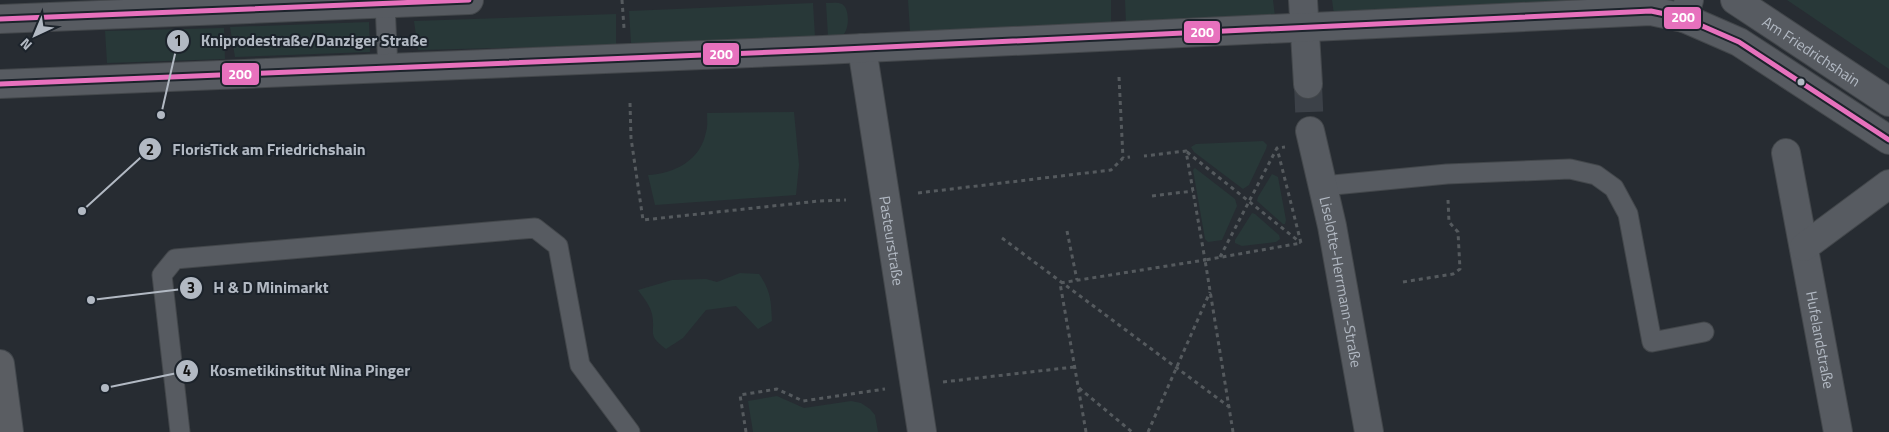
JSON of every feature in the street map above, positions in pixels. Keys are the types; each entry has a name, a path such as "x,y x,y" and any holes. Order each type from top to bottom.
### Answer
{"main road":[{"path":"0,364 9,432"}],"street":[{"path":"0,18 468,0"},
{"path":"1303,0 1308,84"},
{"name":"Am Friedrichshain","path":"1735,0 1889,102"},
{"path":"0,84 862,48 1686,9 1889,140"},
{"name":"Pasteurstraße","path":"862,48 922,432"},
{"name":"Liselotte-Herrmann-Straße","path":"1311,138 1323,186 1369,432"},
{"name":"Hufelandstraße","path":"1786,153 1838,432"},
{"path":"1804,247 1889,184"}],"lane":[{"path":"385,4 388,68"},
{"path":"1323,186 1447,174 1570,169 1596,174 1614,188 1628,214 1652,342 1704,332"},
{"path":"180,432 162,275 175,259 535,228 558,246 580,365 630,432"}],"path":[{"path":"1118,78 1123,158"},
{"path":"630,102 631,138 644,220 819,201 846,200"},
{"path":"1220,257 1277,148 1311,138"},
{"path":"1277,148 1301,243"},
{"path":"1144,156 1186,151 1301,243"},
{"path":"1186,151 1233,432"},
{"path":"918,192 1111,170 1123,158 1130,158"},
{"path":"1403,282 1454,274 1460,269 1458,232 1449,222 1447,174"},
{"path":"1152,196 1193,191"},
{"path":"1068,231 1077,280"},
{"path":"1002,238 1060,283 1228,406"},
{"path":"1060,283 1301,243"},
{"path":"1060,283 1086,432"},
{"path":"1148,432 1210,291"},
{"path":"951,380 1074,367"},
{"path":"1078,387 1132,432"},
{"path":"746,432 740,395 777,389 803,401 878,390"}],"shaded area":[{"path":"908,0 1111,0 1111,24 910,32"},
{"path":"1125,0 1273,0 1275,16 1126,24"},
{"path":"1332,0 1605,0 1334,15"},
{"path":"1787,0 1889,0 1889,69"},
{"path":"813,3 815,37 631,43 629,11"},
{"path":"826,3 839,3 845,6 848,19 844,34 828,36"},
{"path":"616,14 616,45 418,50 414,21"},
{"path":"369,22 370,52 235,57 230,27"},
{"path":"224,28 225,59 107,63 105,31"},
{"path":"794,112 799,165 796,195 655,205 648,175 667,172 685,164 692,158 703,142 707,127 707,113"},
{"path":"1263,141 1267,145 1266,149 1249,185 1243,189 1194,152 1191,147 1196,144"},
{"path":"1195,168 1235,199 1237,206 1222,240 1208,242 1205,239 1193,170"},
{"path":"1272,174 1278,177 1286,220 1285,224 1257,201"},
{"path":"1252,213 1279,235 1280,239 1276,242 1242,246 1235,243"},
{"path":"740,273 759,274 770,296 772,321 758,329 736,306 706,310 683,338 666,349 656,340 653,333 651,311 638,290 672,280 706,279 717,282"},
{"path":"777,396 804,408 851,401 861,403 875,415 878,432 753,432 748,401"}],"tunnel":[{"path":"1308,84 1310,131"}],"transit line":[{"name":"200","path":"0,19 469,0"},
{"name":"200","path":"0,84 823,50 1651,11 1684,18 1739,42 1889,140"}],"place":[{"name":"Kniprodestraße/Danziger Straße","path":"161,115"},
{"name":"FlorisTick am Friedrichshain","path":"82,211"},
{"name":"H & D Minimarkt","path":"91,300"},
{"name":"Kosmetikinstitut Nina Pinger","path":"105,388"}]}
